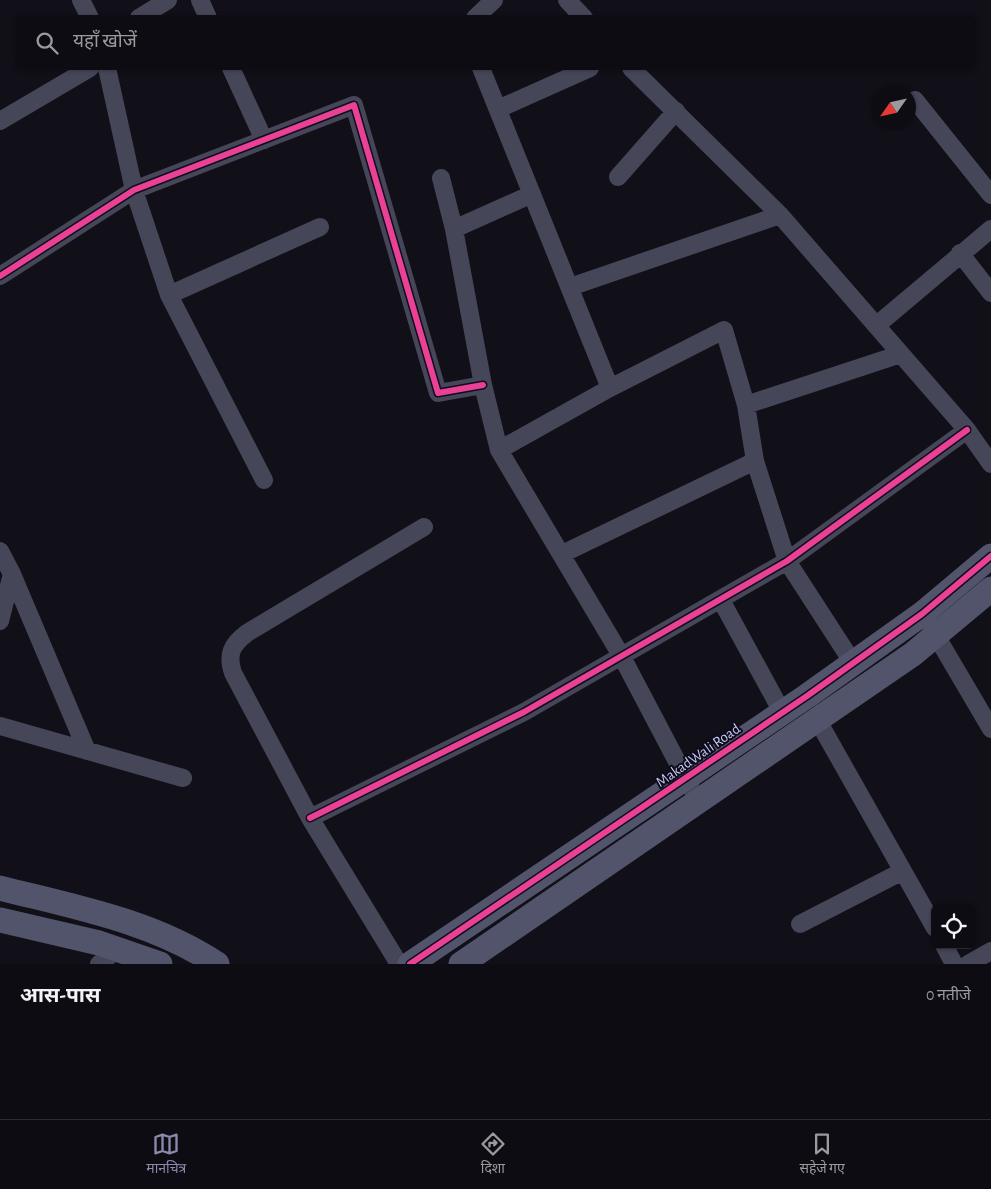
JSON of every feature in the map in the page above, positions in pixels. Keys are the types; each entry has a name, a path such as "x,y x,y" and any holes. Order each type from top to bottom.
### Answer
{"street":[{"path":"81,0 88,15"},
{"path":"144,15 168,0"},
{"path":"200,0 207,15"},
{"path":"478,15 494,0"},
{"path":"0,121 87,70"},
{"path":"107,70 134,190 168,295 264,480"},
{"path":"232,70 264,140"},
{"path":"482,70 610,388"},
{"path":"498,109 586,70"},
{"path":"633,70 780,215 966,430 991,464"},
{"path":"916,101 991,195"},
{"path":"0,276 134,190 354,105 438,393 483,385"},
{"path":"618,177 676,111"},
{"path":"441,178 454,229 483,385 498,450 622,657 686,780 700,800"},
{"path":"454,229 532,194"},
{"path":"570,287 780,215"},
{"path":"168,295 320,226"},
{"path":"877,325 960,253 991,229"},
{"path":"960,253 991,293"},
{"path":"498,450 610,388 724,330 746,405 756,461 787,561 853,663"},
{"path":"746,405 901,354"},
{"path":"310,818 524,712 787,561 966,430"},
{"path":"562,554 756,461"},
{"path":"399,964 310,818 233,673 229,662 230,652 238,640 247,633 424,527"},
{"path":"0,551 12,574 87,751"},
{"name":"MakadWali Road","path":"410,964 686,780 853,663 922,614 991,556"},
{"path":"0,621 12,574"},
{"path":"461,964 913,654 991,590"},
{"path":"721,600 782,712"},
{"path":"922,614 989,720"},
{"path":"818,719 931,921"},
{"path":"0,726 183,778"},
{"path":"800,924 903,871"},
{"path":"0,888 151,928 217,964"},
{"path":"0,920 108,956 160,964"},
{"path":"946,949 954,964"},
{"path":"968,964 991,952"}],"cycle path":[{"path":"0,276 134,190 354,105 438,393 483,385"},
{"path":"310,818 524,712 787,561 967,430"},
{"path":"410,964 807,696 922,614 991,556"}]}
